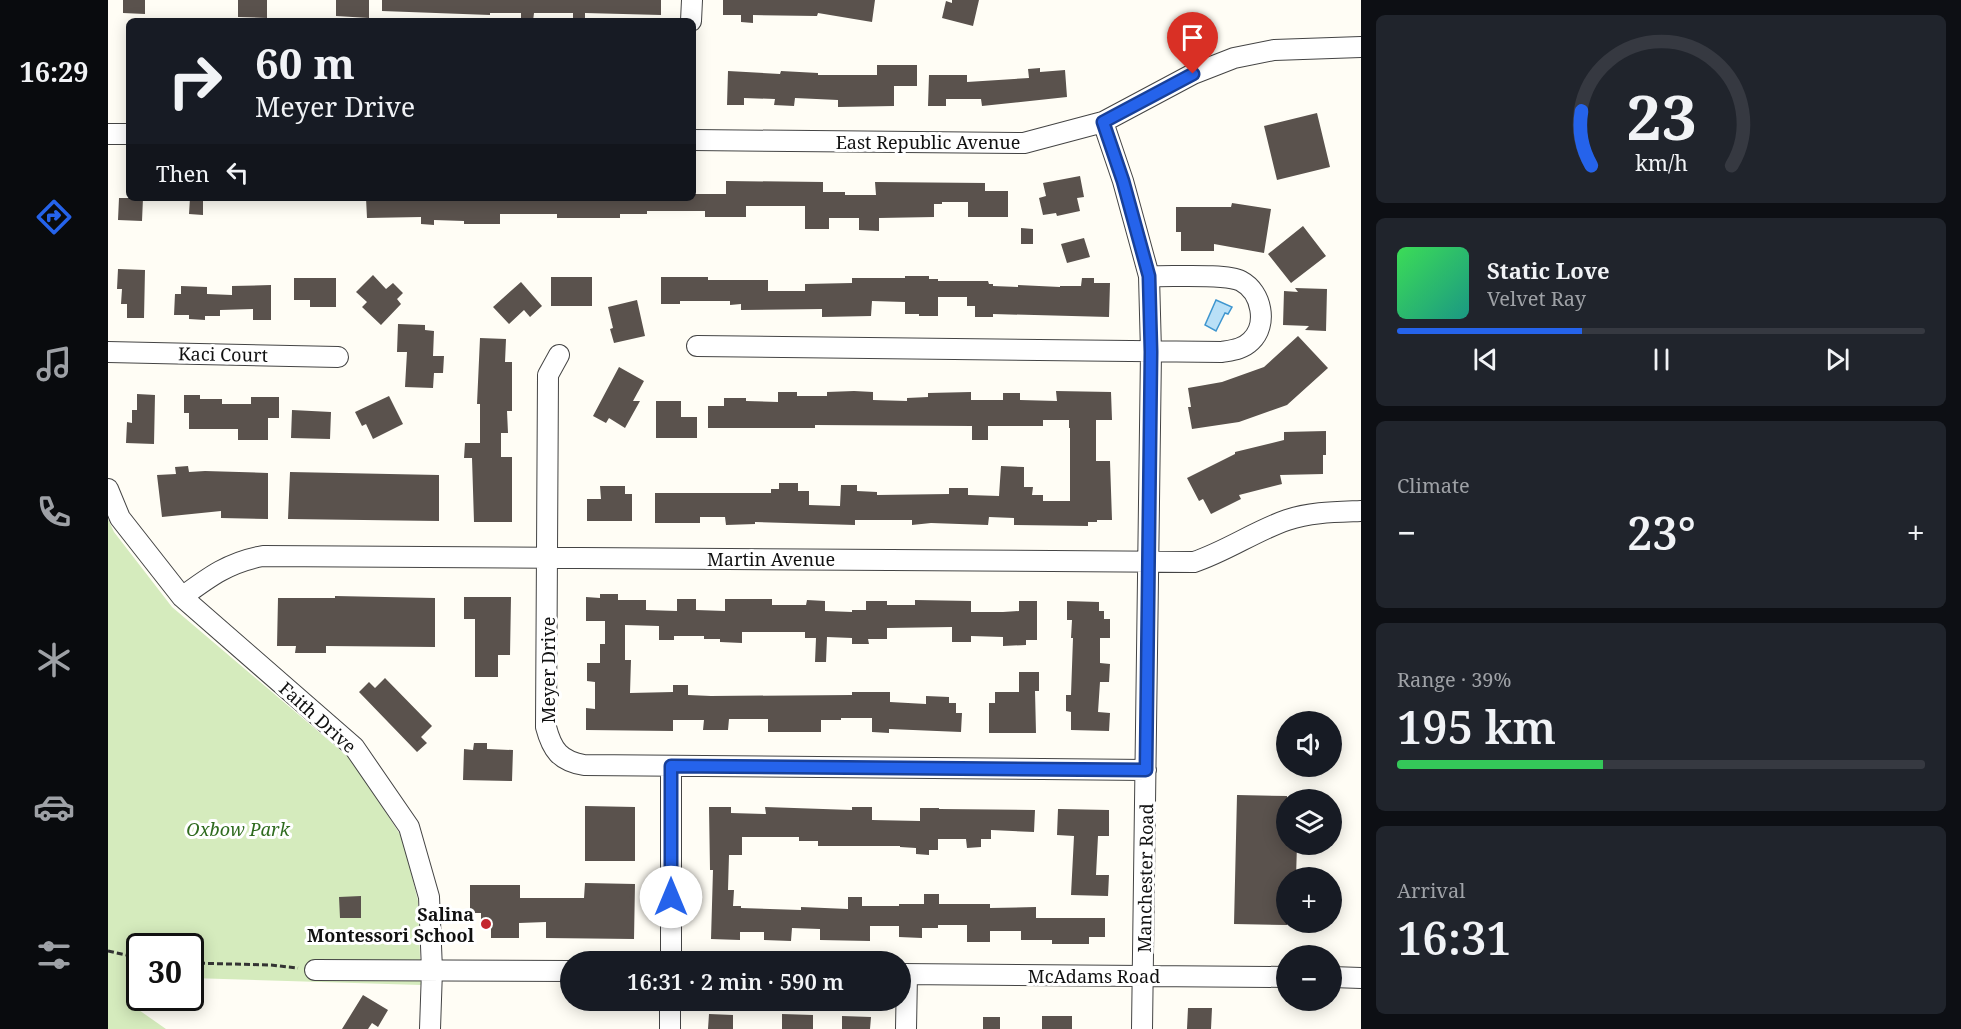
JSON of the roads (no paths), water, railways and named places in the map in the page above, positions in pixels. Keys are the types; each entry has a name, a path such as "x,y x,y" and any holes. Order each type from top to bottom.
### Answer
{"street":[{"path":"692,0 692,18"},
{"name":"East Republic Avenue","path":"696,140 1024,143 1103,122 1193,74 1234,58 1275,50 1361,47"},
{"name":"Manchester Road","path":"1103,122 1123,181 1149,276 1151,352 1142,1029"},
{"path":"108,134 126,134"},
{"path":"697,346 1222,352 1239,349 1252,340 1260,327 1262,312 1255,295 1243,282 1229,277 1149,276"},
{"name":"Kaci Court","path":"108,352 338,357"},
{"name":"Meyer Drive","path":"559,355 548,375 549,558 546,727 557,752 570,763 584,765 1146,770"},
{"name":"Faith Drive","path":"108,489 120,518 182,597 354,747 409,827 429,897 432,970 430,1029"},
{"name":"Martin Avenue","path":"182,597 223,568 263,556 1194,562 1215,555 1289,520 1326,513 1361,512"},
{"path":"671,766 671,951"},
{"path":"315,970 560,971"},
{"name":"McAdams Road","path":"911,974 1276,977"},
{"path":"1342,978 1361,978"},
{"path":"670,1011 670,1029"},
{"path":"905,1011 906,1029"}],"water":[{"path":"1216,300 1232,307 1228,314 1225,313 1216,331 1205,325"}],"place":[{"name":"Salina Montessori School","path":"486,924"}],"park label":[{"name":"Oxbow Park","path":"238,829"}]}
